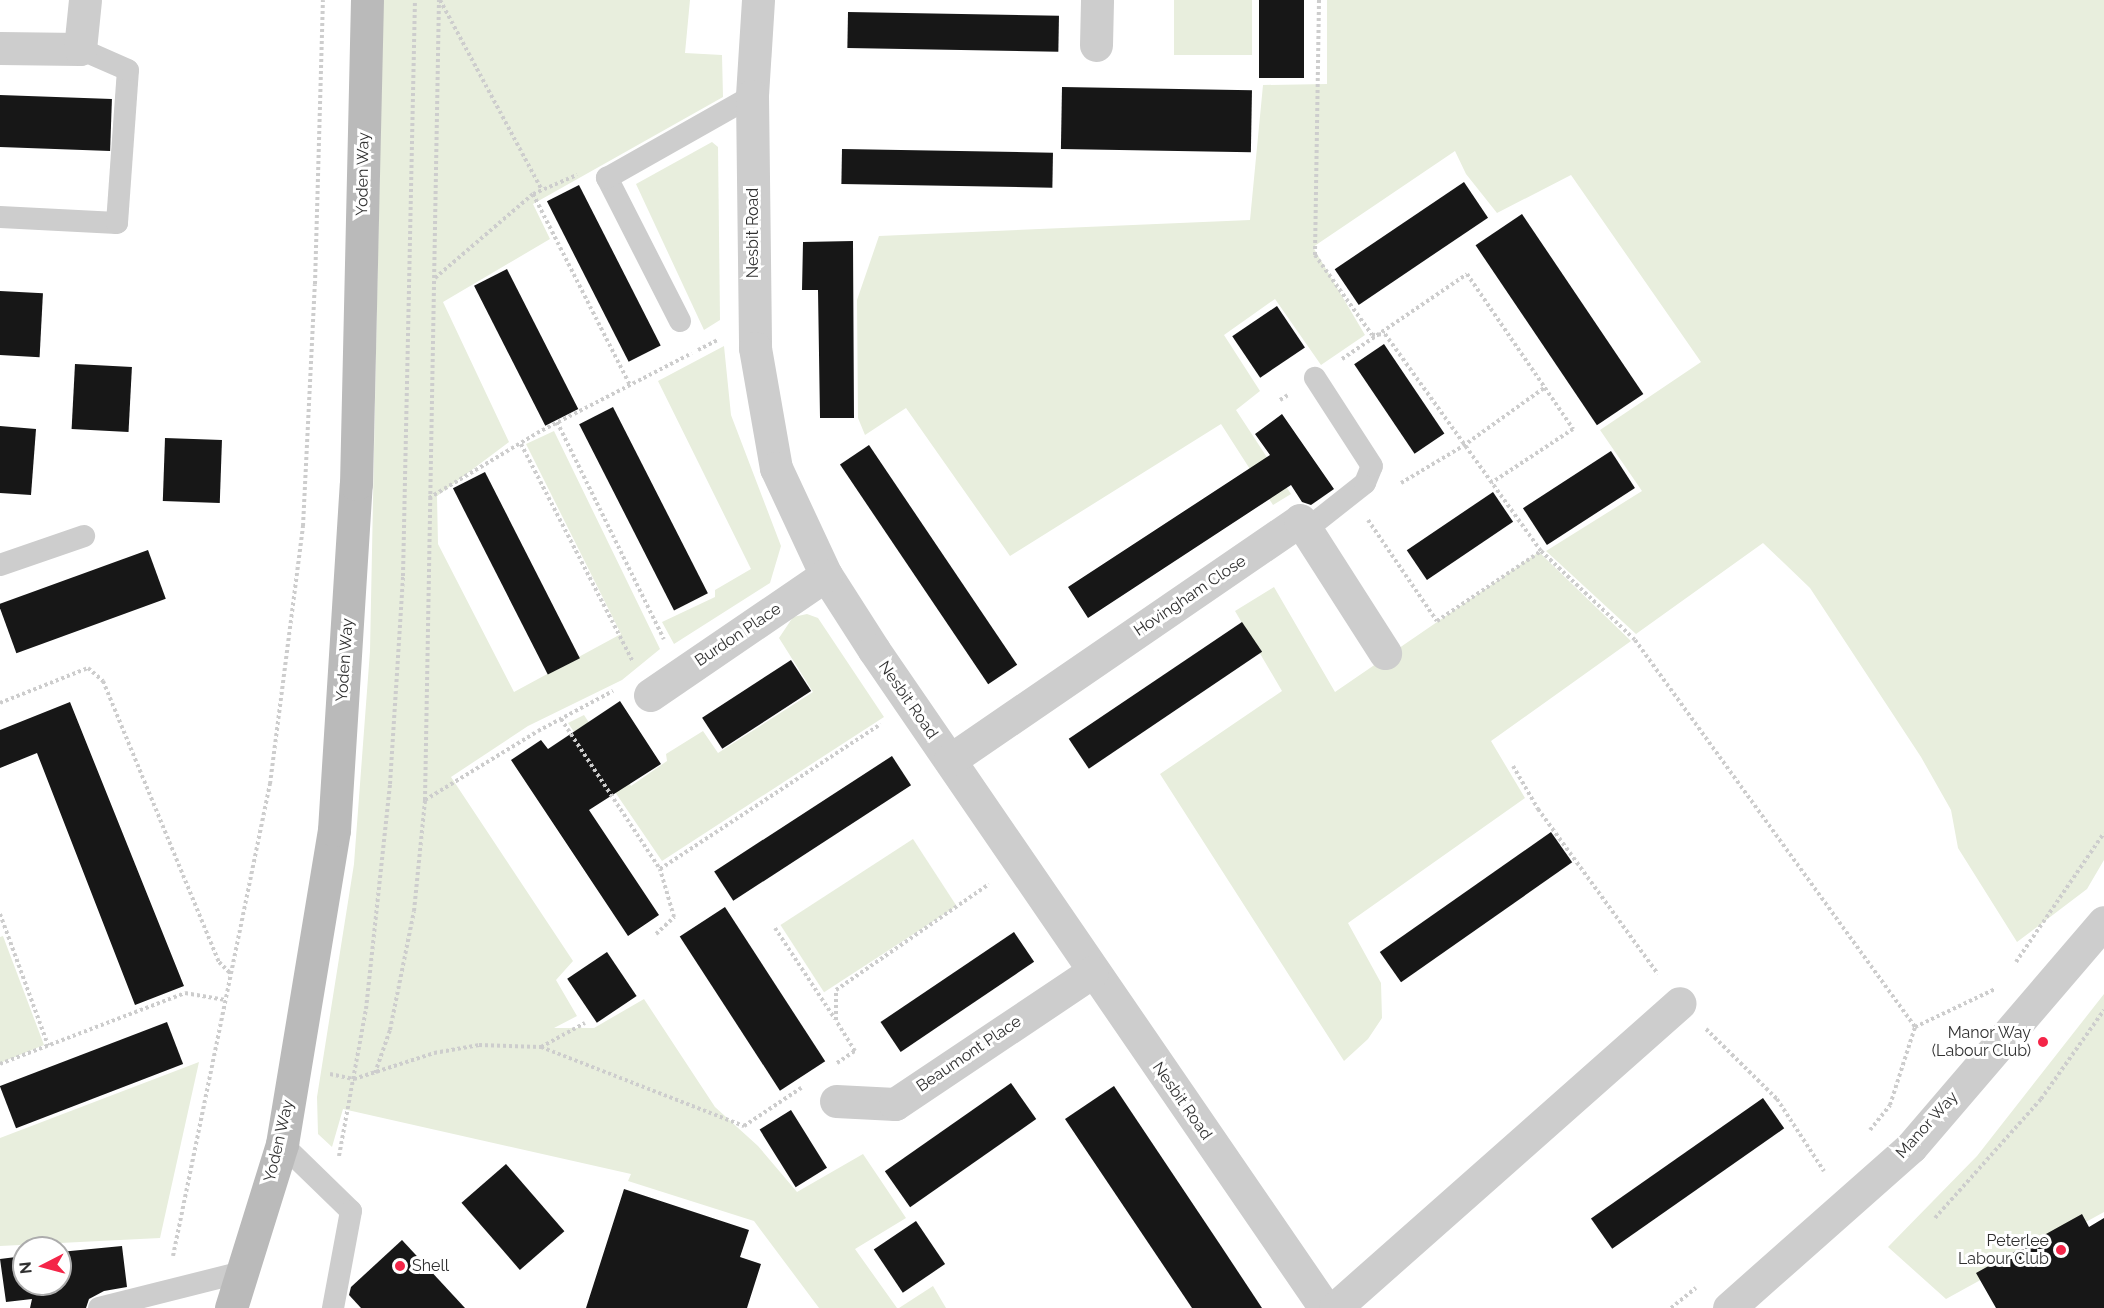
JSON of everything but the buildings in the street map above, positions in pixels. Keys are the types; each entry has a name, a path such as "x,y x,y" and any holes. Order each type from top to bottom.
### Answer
{"main road":[{"name":"Yoden Way","path":"231,1308 282,1143 334,830 356,484 367,0"}],"street":[{"path":"0,48 80,49 85,0"},
{"name":"Nesbit Road","path":"758,0 752,96 754,323 755,348 776,468 825,575 1092,972 1325,1308"},
{"path":"1096,45 1097,0"},
{"name":"Hovingham Close","path":"950,760 1300,520 1307,529"},
{"path":"1307,529 1385,653"},
{"name":"Burdon Place","path":"645,686 681,674 825,575"},
{"name":"Manor Way","path":"1729,1308 1911,1147 2104,922"},
{"name":"Beaumont Place","path":"836,1101 895,1104 1092,972"},
{"path":"1335,1308 1680,1003"}],"lane":[{"path":"0,217 117,223 128,70 80,49"},
{"path":"680,321 607,178 752,96"},
{"path":"1307,529 1365,483 1372,466 1315,378"},
{"path":"0,565 84,536"},
{"path":"282,1143 351,1211 333,1308"},
{"path":"99,1308 242,1272"}],"path":[{"path":"165,1291 270,784 303,526 315,284 322,0"},
{"path":"332,1193 366,1009 390,784 403,576 415,0"},
{"path":"375,1073 390,1030 414,911 425,800 440,0"},
{"path":"440,0 542,190"},
{"path":"1319,0 1315,255 1372,335 1385,334 1463,446 1541,551 1635,640 1915,1027"},
{"path":"435,278 533,194 577,175 607,178"},
{"path":"533,194 630,385"},
{"path":"1280,400 1467,274 1573,429 1491,483"},
{"path":"429,498 557,422 754,323"},
{"path":"1369,475 1401,483 1463,446 1544,388"},
{"path":"557,422 681,674"},
{"path":"425,800 561,719 645,686 521,444"},
{"path":"1351,495 1437,621 1541,551"},
{"path":"0,703 88,668 103,681 219,963 231,974"},
{"path":"660,869 911,704"},
{"path":"561,719 660,869 674,917 657,934"},
{"path":"2011,969 2104,833"},
{"path":"836,1020 836,990 1019,863"},
{"path":"0,914 48,1045"},
{"path":"776,928 855,1051 834,1065"},
{"path":"1869,1131 1890,1105 1915,1027 1998,987"},
{"path":"0,1064 185,993 225,1000"},
{"path":"1935,1218 2040,1099 2104,1010"},
{"path":"541,1047 585,1023"},
{"path":"294,1068 354,1079 434,1053 480,1045 541,1047 744,1126 806,1084"},
{"path":"1818,1181 1824,1171 1832,1169"},
{"path":"1671,1308 1698,1287"}],"green space":[{"path":"383,0 690,0 685,53 722,55 723,97 533,204 550,239 443,302 509,442 437,496 438,544 514,692 621,634 526,444 554,431 660,649 622,680 528,726 451,777 573,961 556,980 577,1016 554,1028 594,1028 644,999 715,1107 758,1146 797,1192 863,1154 906,1218 855,1249 897,1308 819,1308 754,1221 628,1181 631,1174 343,1109 332,1147 318,1134 317,1097 354,864 370,651"},
{"path":"1174,0 1252,0 1252,55 1174,55"},
{"path":"1327,0 2104,0 2104,860 2087,889 2017,942 1958,848 1951,810 1921,757 1810,588 1763,543 1636,634 1546,551 1642,491 1600,430 1701,362 1571,175 1497,213 1466,174 1455,151 1313,247 1365,335 1321,365 1275,299 1224,335 1260,391 1236,410 1291,494 1273,505 1221,424 1010,556 906,408 865,435 858,418 857,300 879,236 1250,220 1263,85 1327,84"},
{"path":"712,142 718,147 720,320 704,330 636,184"},
{"path":"724,346 731,415 781,546 770,583 674,644 662,622 715,597 715,590 751,569 658,381"},
{"path":"1539,552 1631,641 1491,741 1525,798 1348,923 1381,983 1382,1018 1368,1039 1344,1061 1160,774 1282,691 1235,611 1274,587 1335,692"},
{"path":"807,614 818,618 884,717 662,861 568,723 584,715 631,786 667,761 666,754 703,731 718,753 813,692 779,638 793,617"},
{"path":"913,839 957,906 824,992 780,925"},
{"path":"3,936 44,1045 0,1063 0,937"},
{"path":"2104,994 2104,1212 1946,1299 1888,1247 1977,1156"},
{"path":"199,1062 160,1238 72,1242 72,1236 12,1236 12,1245 0,1246 0,1138"},
{"path":"933,1286 946,1308 899,1308"}],"place":[{"name":"Manor Way (Labour Club)","path":"2043,1042"},
{"name":"Peterlee Labour Club","path":"2061,1250"},
{"name":"Shell","path":"400,1266"}]}
